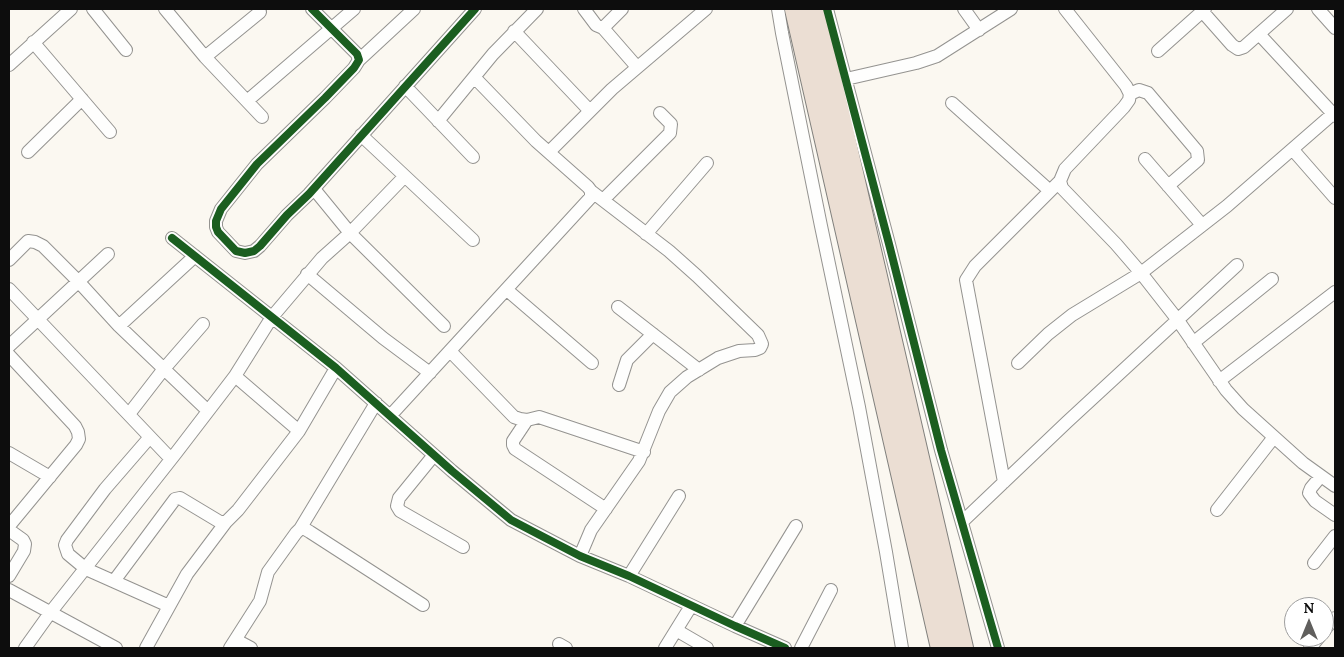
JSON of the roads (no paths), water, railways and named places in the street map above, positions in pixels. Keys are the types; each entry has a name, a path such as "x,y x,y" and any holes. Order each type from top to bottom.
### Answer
{"highway":[{"path":"796,9 942,648"},
{"path":"814,9 962,648"}],"street":[{"path":"9,65 71,9"},
{"path":"93,9 126,50"},
{"path":"165,9 205,57 262,117"},
{"path":"312,9 358,54 359,60"},
{"path":"248,101 354,9"},
{"path":"414,9 359,60 354,68 254,169 217,216 216,227 218,232 236,251 245,253 254,251 314,189 475,9"},
{"path":"438,121 514,31 537,9"},
{"path":"584,9 596,25 603,28 637,66"},
{"path":"603,28 622,9"},
{"path":"549,152 637,66 706,9"},
{"path":"778,9 859,407 902,648"},
{"path":"826,9 846,79 941,450 998,648"},
{"path":"964,9 980,30"},
{"path":"846,79 926,60 949,49 1011,9"},
{"path":"1004,482 966,280 975,266 1060,181 1065,170 1129,100 1130,94 1065,9"},
{"path":"1158,51 1203,10 1232,45 1238,49 1244,47 1287,9"},
{"path":"1318,9 1335,28"},
{"path":"205,57 260,12"},
{"path":"514,31 590,111"},
{"path":"1018,363 1048,334 1072,315 1141,273 1202,225 1335,114 1259,34"},
{"path":"33,42 110,132"},
{"path":"475,78 536,141 591,191 697,276 761,339 762,344 760,348 728,354 677,384 663,401 644,452 587,538 580,556"},
{"path":"405,86 473,157"},
{"path":"1130,94 1139,90 1148,93 1198,151 1198,160 1168,186"},
{"path":"28,152 82,99"},
{"path":"952,103 1050,192"},
{"path":"603,200 670,133 670,124 660,114"},
{"path":"361,135 473,240"},
{"path":"1293,150 1335,198"},
{"path":"1144,159 1202,225"},
{"path":"646,234 707,163"},
{"path":"25,648 50,613 235,376 272,317 322,258 350,233 404,177"},
{"path":"1060,181 1066,193 1116,244 1141,273 1177,319 1219,381 1243,409 1303,463 1335,486"},
{"path":"314,189 350,233 444,326"},
{"path":"390,416 589,201 592,197 591,191"},
{"path":"172,238 336,368 482,498 511,520 580,556 629,576 785,648"},
{"path":"9,260 28,241 43,246 119,326 208,411"},
{"path":"9,346 108,254"},
{"path":"119,326 195,256"},
{"path":"962,522 1177,319 1237,265"},
{"path":"307,274 383,338 430,373"},
{"path":"1193,343 1272,279"},
{"path":"9,289 171,460"},
{"path":"507,290 592,363"},
{"path":"1219,381 1335,292"},
{"path":"618,307 698,370"},
{"path":"129,414 163,370 203,324"},
{"path":"619,385 627,360 653,334"},
{"path":"450,351 520,420 539,416 644,452"},
{"path":"9,355 75,426 79,439 9,528 25,544 24,551 9,576"},
{"path":"146,648 195,561 238,510 298,431 336,368"},
{"path":"235,376 298,431"},
{"path":"251,648 233,644 260,601 268,572 300,529 376,403"},
{"path":"527,420 513,441 515,449 606,508"},
{"path":"150,437 104,489 65,545 68,554 86,569 169,606"},
{"path":"1217,510 1274,437"},
{"path":"9,453 50,477"},
{"path":"434,455 399,498 396,506 400,511 463,547"},
{"path":"1321,476 1311,488 1310,493 1315,501 1335,515"},
{"path":"629,576 679,496"},
{"path":"114,581 176,499 180,498 214,520 226,522"},
{"path":"735,626 796,526"},
{"path":"300,529 310,532 422,605"},
{"path":"1314,563 1335,536"},
{"path":"9,590 116,648"},
{"path":"801,648 831,590"},
{"path":"665,648 691,606"},
{"path":"676,630 707,648"}]}
